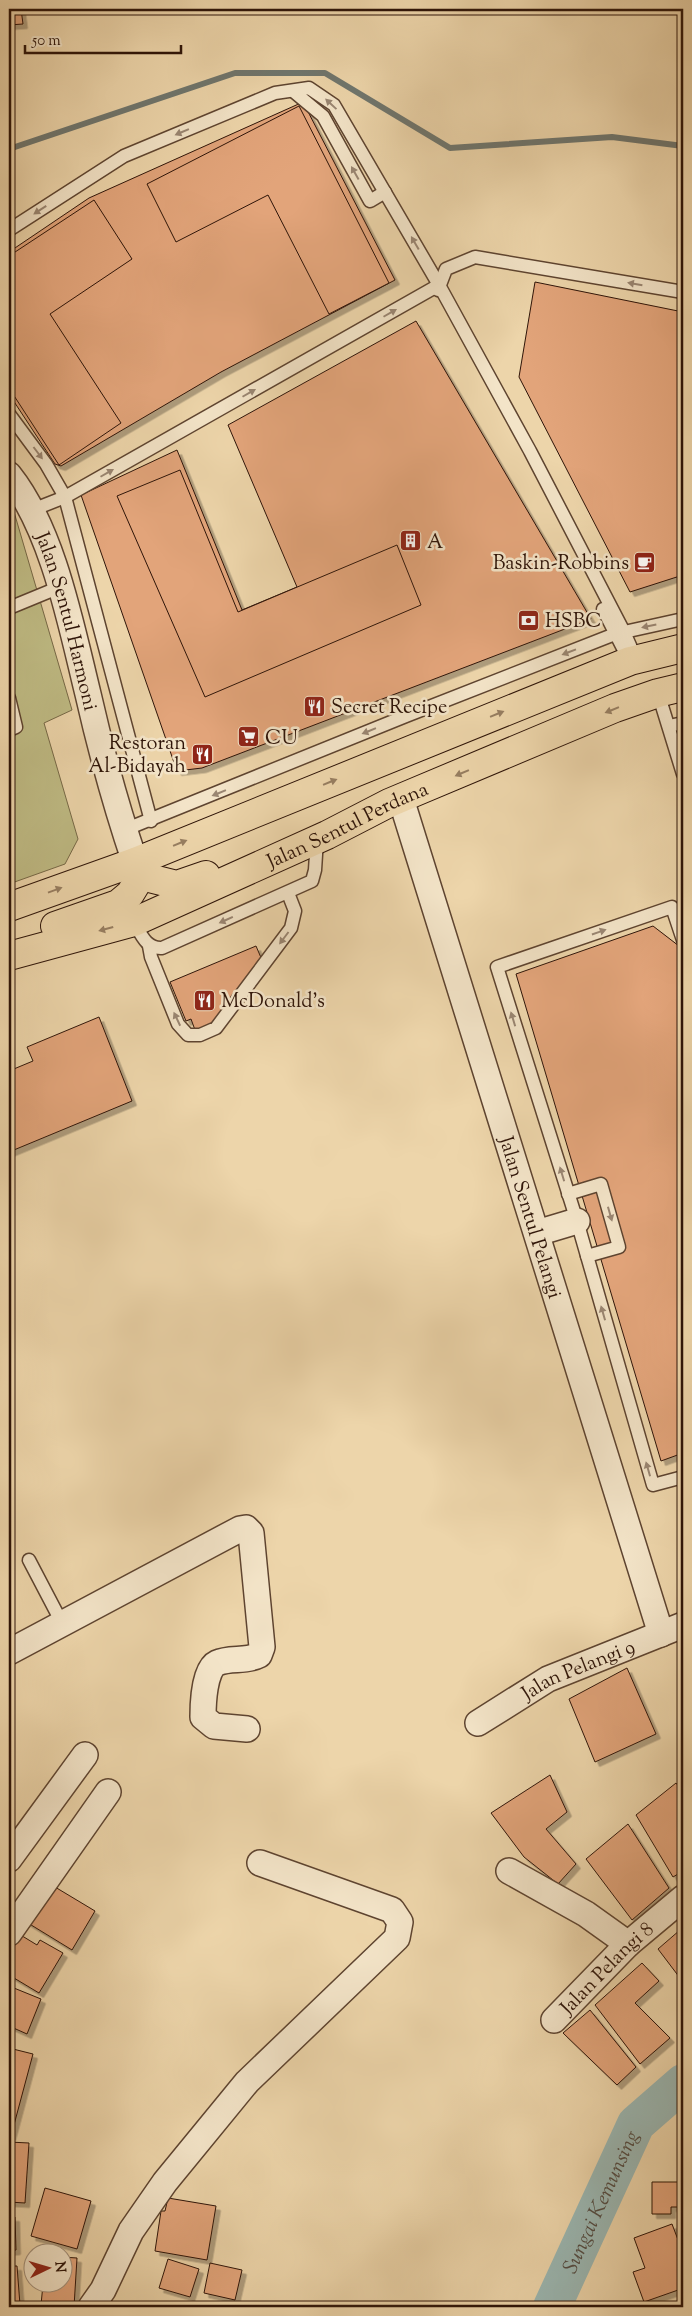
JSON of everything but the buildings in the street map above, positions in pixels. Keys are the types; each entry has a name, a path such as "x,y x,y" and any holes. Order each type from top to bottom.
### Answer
{"main road":[{"path":"9,907 138,869 633,660 683,648"},
{"name":"Jalan Sentul Perdana","path":"9,956 134,922 401,799 615,708 671,690"},
{"path":"138,869 177,885 253,858 287,853"},
{"path":"9,943 118,904 130,894 138,869"}],"street":[{"name":"Jalan Sentul Harmoni","path":"9,475 24,494 32,510 66,600 108,774 124,830 138,869"},
{"name":"Jalan Sentul Pelangi","path":"401,799 537,1233 672,1630"},
{"path":"537,1233 577,1221"},
{"path":"9,1652 240,1529 246,1528 252,1534 262,1646 259,1655 252,1658 217,1663 209,1670 203,1718 214,1726 247,1729"},
{"name":"Jalan Pelangi 9","path":"478,1723 548,1679 672,1630"},
{"path":"9,1859 85,1755"},
{"path":"9,1933 108,1792"},
{"path":"91,2307 103,2290 131,2231 155,2196 240,2090 397,1938 400,1922 392,1910 260,1863"},
{"path":"509,1871 586,1914 628,1944"},
{"name":"Jalan Pelangi 8","path":"554,2020 628,1944 683,1898"}],"lane":[{"path":"9,230 124,156 275,93 309,88 334,104 439,285 530,451 633,660"},
{"path":"32,510 65,497 439,285 446,269 475,257 683,292"},
{"path":"9,414 46,464 65,497 151,821"},
{"path":"9,608 60,587"},
{"path":"124,830 151,821 406,716 619,633 683,619"},
{"path":"671,690 668,726 683,774"},
{"path":"9,698 16,727 9,730"},
{"path":"668,726 683,723"},
{"path":"149,946 154,949 162,948 312,881 315,870 317,839"},
{"path":"134,922 149,946 151,957 178,1024 188,1034 208,1032 216,1028 292,928 295,911 288,893"},
{"path":"683,940 672,907 497,967 577,1221 653,1486 683,1477"},
{"path":"568,1194 602,1184 620,1247 587,1256"},
{"path":"29,1560 62,1623"}],"shaded area":[{"path":"12,505 72,710 44,723 78,839 65,864 9,884 9,506"}],"waterway":[{"path":"9,149 235,73 325,73 450,148 612,137 683,146"},
{"name":"Sungai Kemunsing","path":"552,2307 636,2124 683,2083"}],"place":[{"name":"A","path":"411,541"},
{"name":"Baskin-Robbins","path":"645,562"},
{"name":"HSBC","path":"529,620"},
{"name":"Secret Recipe","path":"315,706"},
{"name":"CU","path":"249,737"},
{"name":"Restoran Al-Bidayah","path":"202,754"},
{"name":"McDonald's","path":"205,1000"}]}
